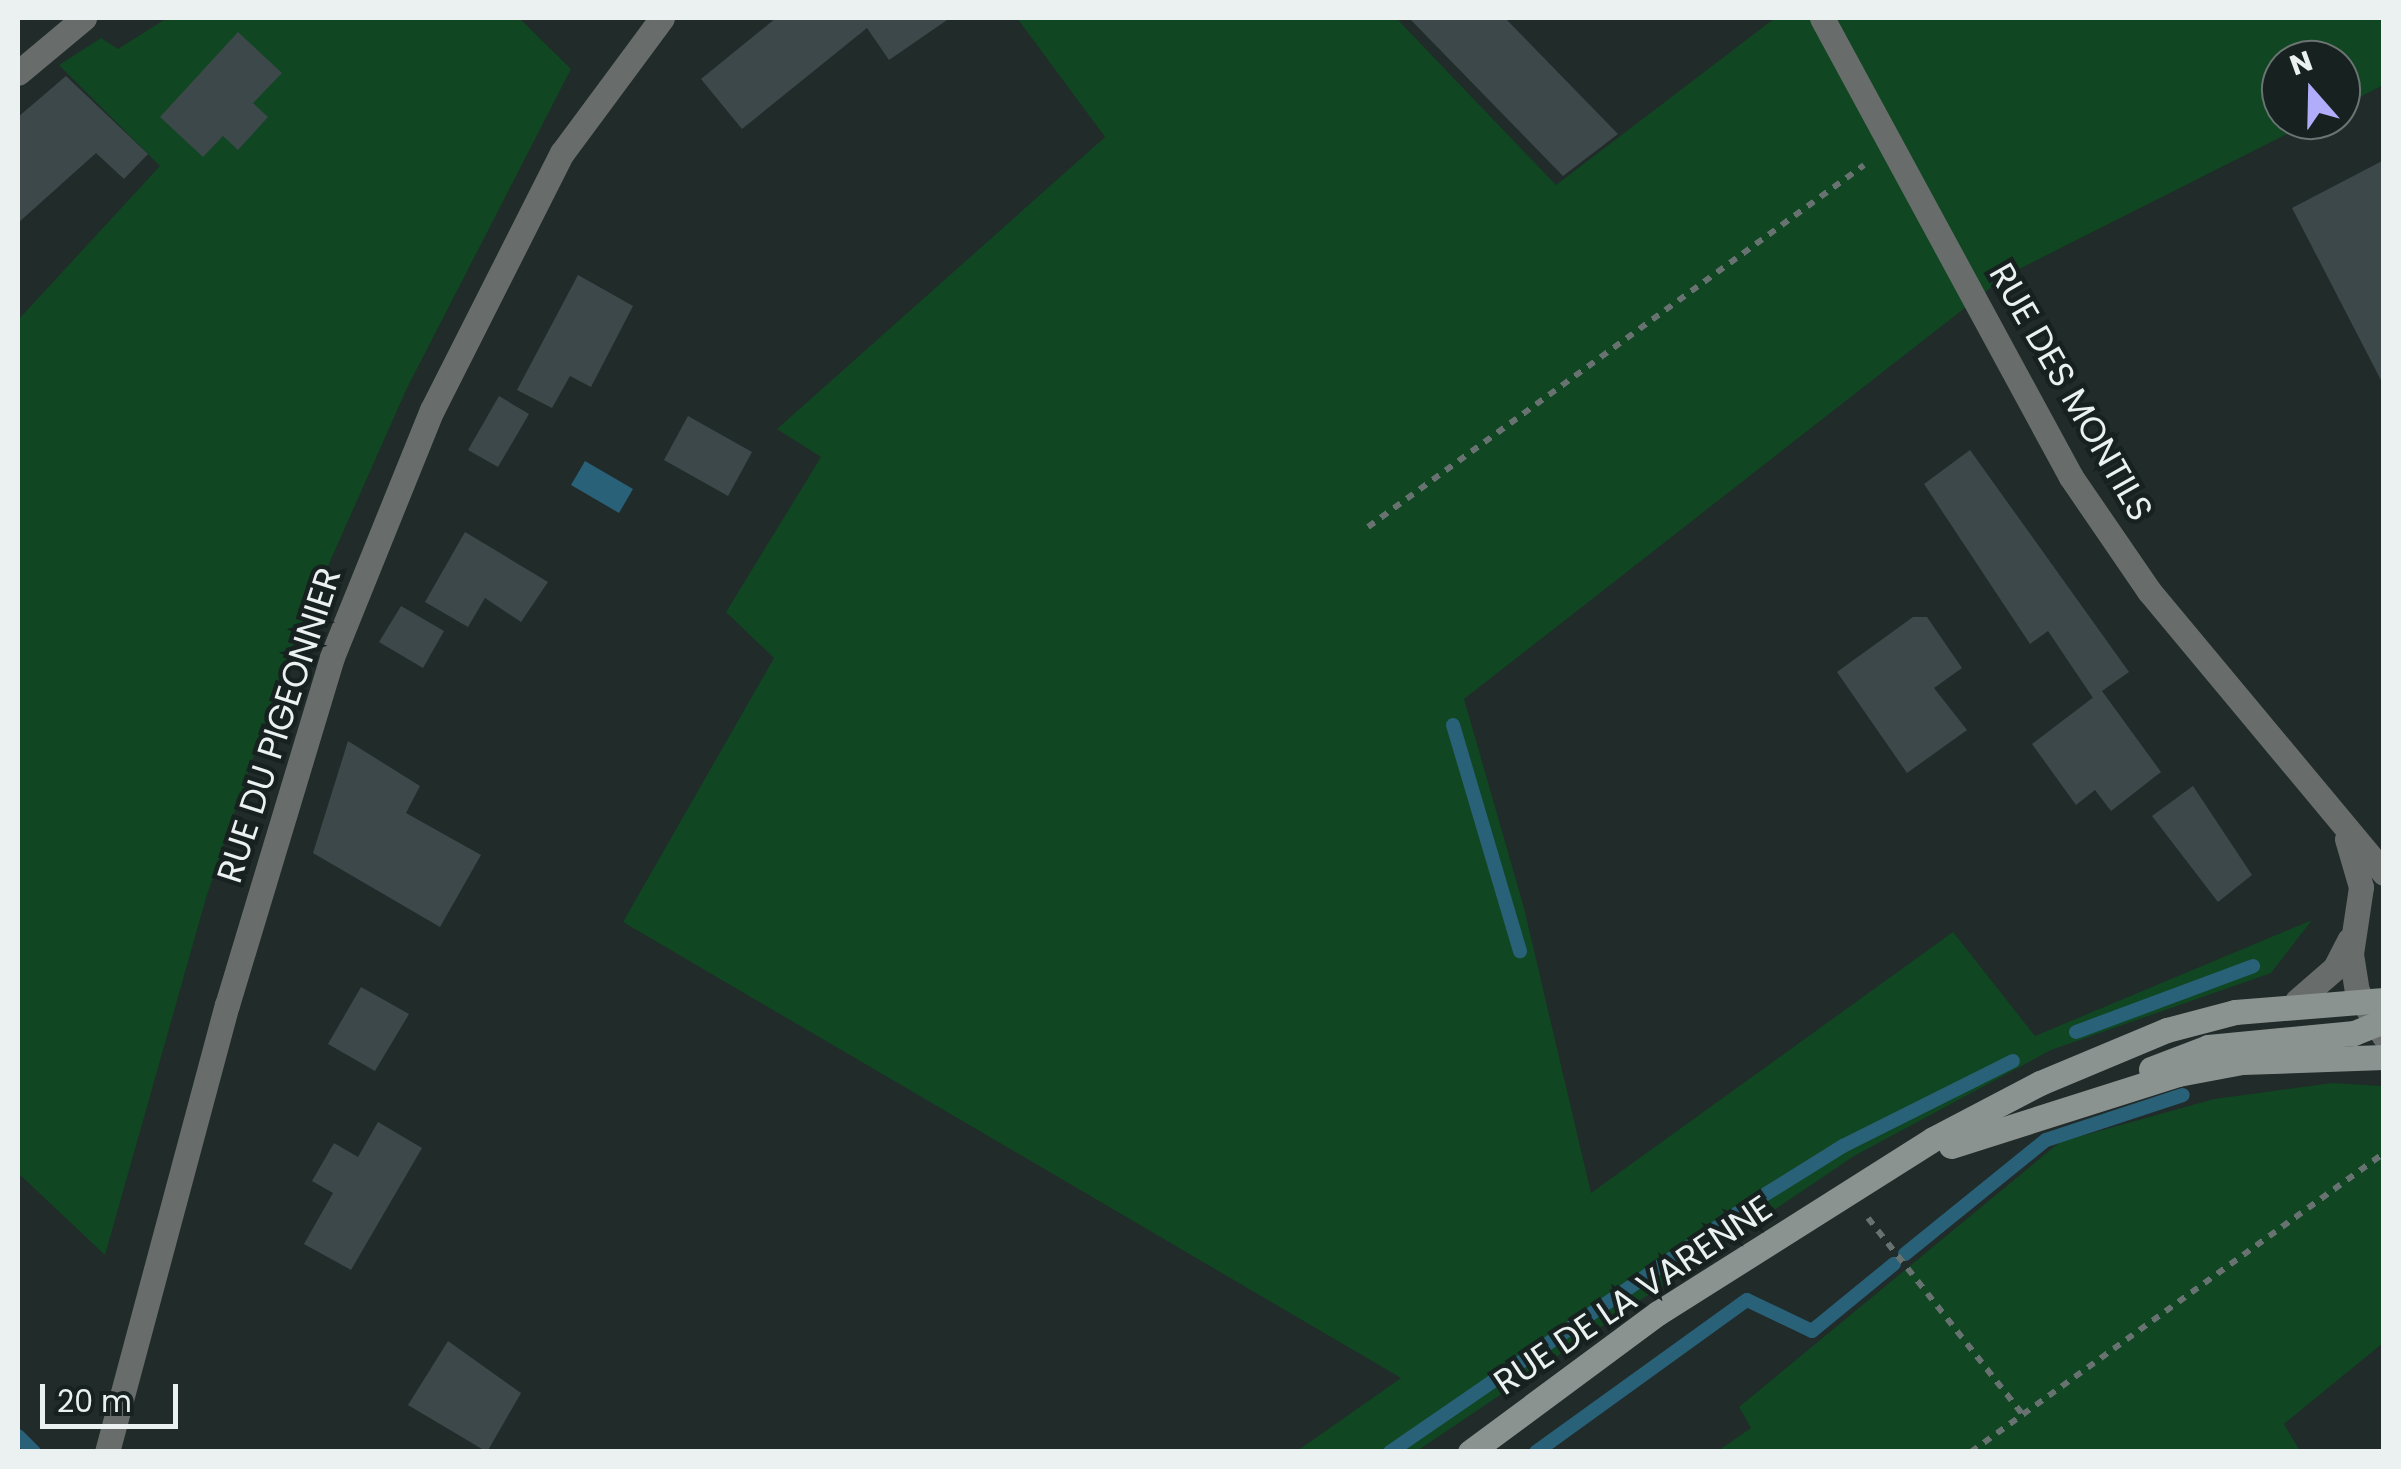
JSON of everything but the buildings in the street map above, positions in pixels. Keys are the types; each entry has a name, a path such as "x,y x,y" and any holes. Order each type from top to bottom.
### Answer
{"street":[{"path":"18,73 84,18"},
{"name":"RUE DU PIGEONNIER","path":"107,1452 227,1005 332,657 432,410 562,153 662,18"},
{"name":"RUE DES MONTILS","path":"1822,18 2071,477 2150,590 2384,873"},
{"name":"RUE DES MONTILS","path":"2297,1001 2336,968 2353,931 2361,887 2339,821"},
{"name":"RUE DES MONTILS","path":"2353,931 2377,1013"},
{"name":"RUE DE LA VARENNE","path":"1470,1452 1658,1313 1933,1138 2102,1055 2167,1030 2297,1001 2377,1013"},
{"path":"2126,1086 2208,1048 2377,1013"},
{"name":"RUE DE LA VARENNE","path":"1843,1196 1972,1137 2126,1086 2242,1062 2384,1057"}],"path":[{"path":"1368,527 1891,145"},
{"path":"1971,1452 2384,1153"},
{"path":"1843,1196 2022,1414"}],"green space":[{"path":"167,18 519,18 571,69 407,388 284,665 206,898 105,1255 18,1173 18,320 160,166 59,65 101,38 118,49"},
{"path":"1017,18 1396,18 1556,185 1775,18 2383,18 2383,85 2361,97 2361,40 2261,40 2261,140 2275,140 2007,275 1464,699 1524,908 1591,1193 1953,932 2035,1036 2312,920 2271,973 2051,1050 1854,1156 1417,1451 1297,1451 1401,1378 623,922 774,658 726,612 821,457 777,429 1105,137"},
{"path":"2332,1083 2383,1086 2383,1343 2284,1424 2300,1451 1718,1451 1751,1428 1739,1407 2060,1142 2214,1099"}],"water":[{"path":"585,461 633,489 619,513 571,485"}],"waterway":[{"path":"1453,725 1520,951"},
{"path":"2076,1032 2253,966"},
{"path":"1390,1452 1761,1197 1843,1146 2013,1061"},
{"path":"1905,1254 2046,1140 2183,1095"},
{"path":"1536,1452 1747,1300 1812,1331 1894,1264"},
{"path":"18,1436 34,1452"}]}
